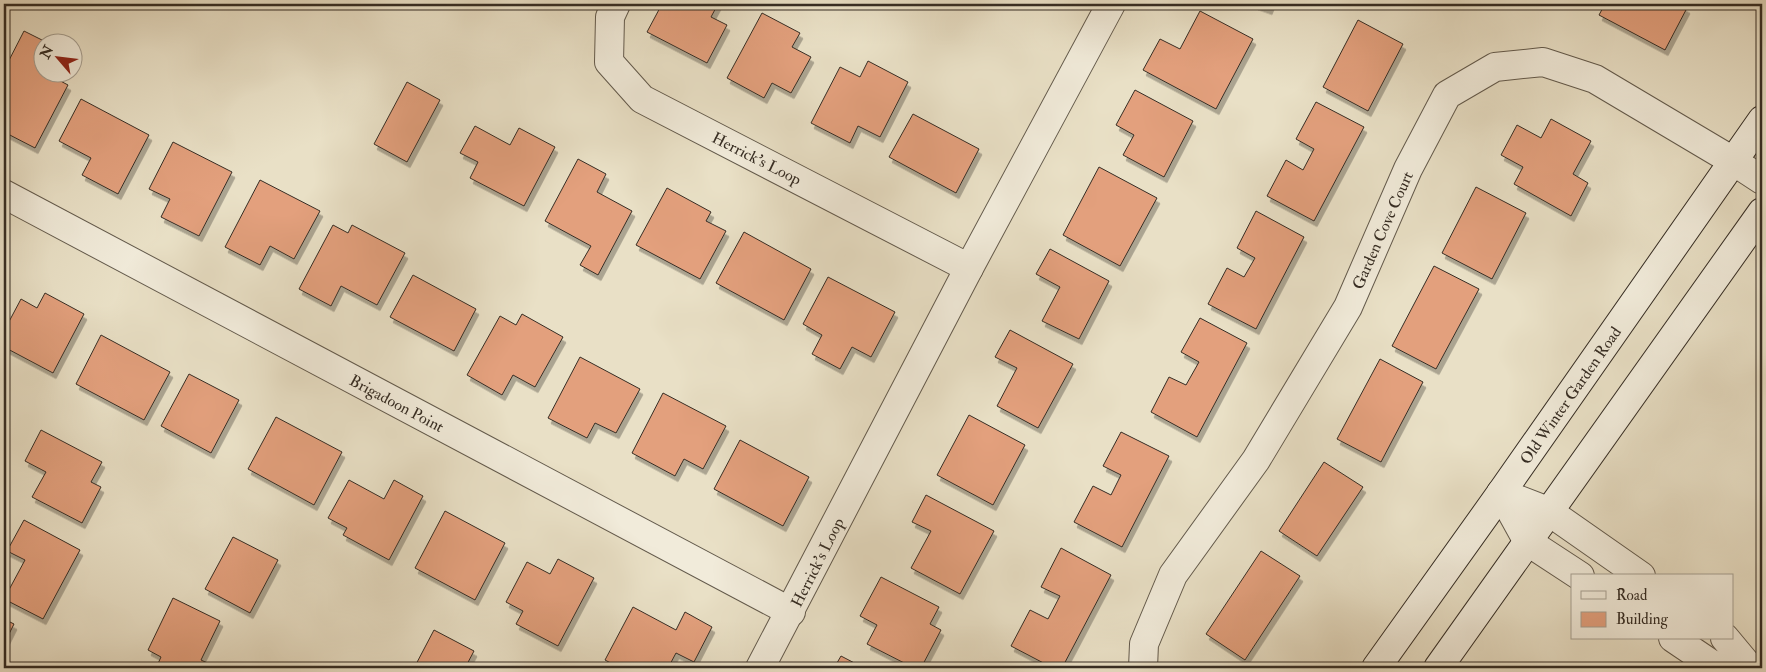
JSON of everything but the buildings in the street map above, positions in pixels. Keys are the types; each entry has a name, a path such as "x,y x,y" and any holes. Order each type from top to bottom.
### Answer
{"street":[{"name":"Herrick's Loop","path":"616,4 610,17 609,62 642,99 969,268"},
{"name":"Herrick's Loop","path":"760,668 791,612 969,268 1111,4"},
{"name":"Garden Cove Court","path":"1143,668 1144,644 1173,575 1256,460 1348,307 1408,169 1447,95 1495,67 1543,62 1595,79 1762,180"},
{"name":"Old Winter Garden Road","path":"1376,668 1762,120"},
{"name":"Brigadoon Point","path":"4,194 791,612"},
{"path":"1438,668 1762,212"},
{"path":"1501,493 1548,511 1638,574"},
{"path":"1501,493 1528,542 1577,574"},
{"path":"1676,640 1710,663 1721,668"},
{"path":"1727,640 1750,668"}]}
